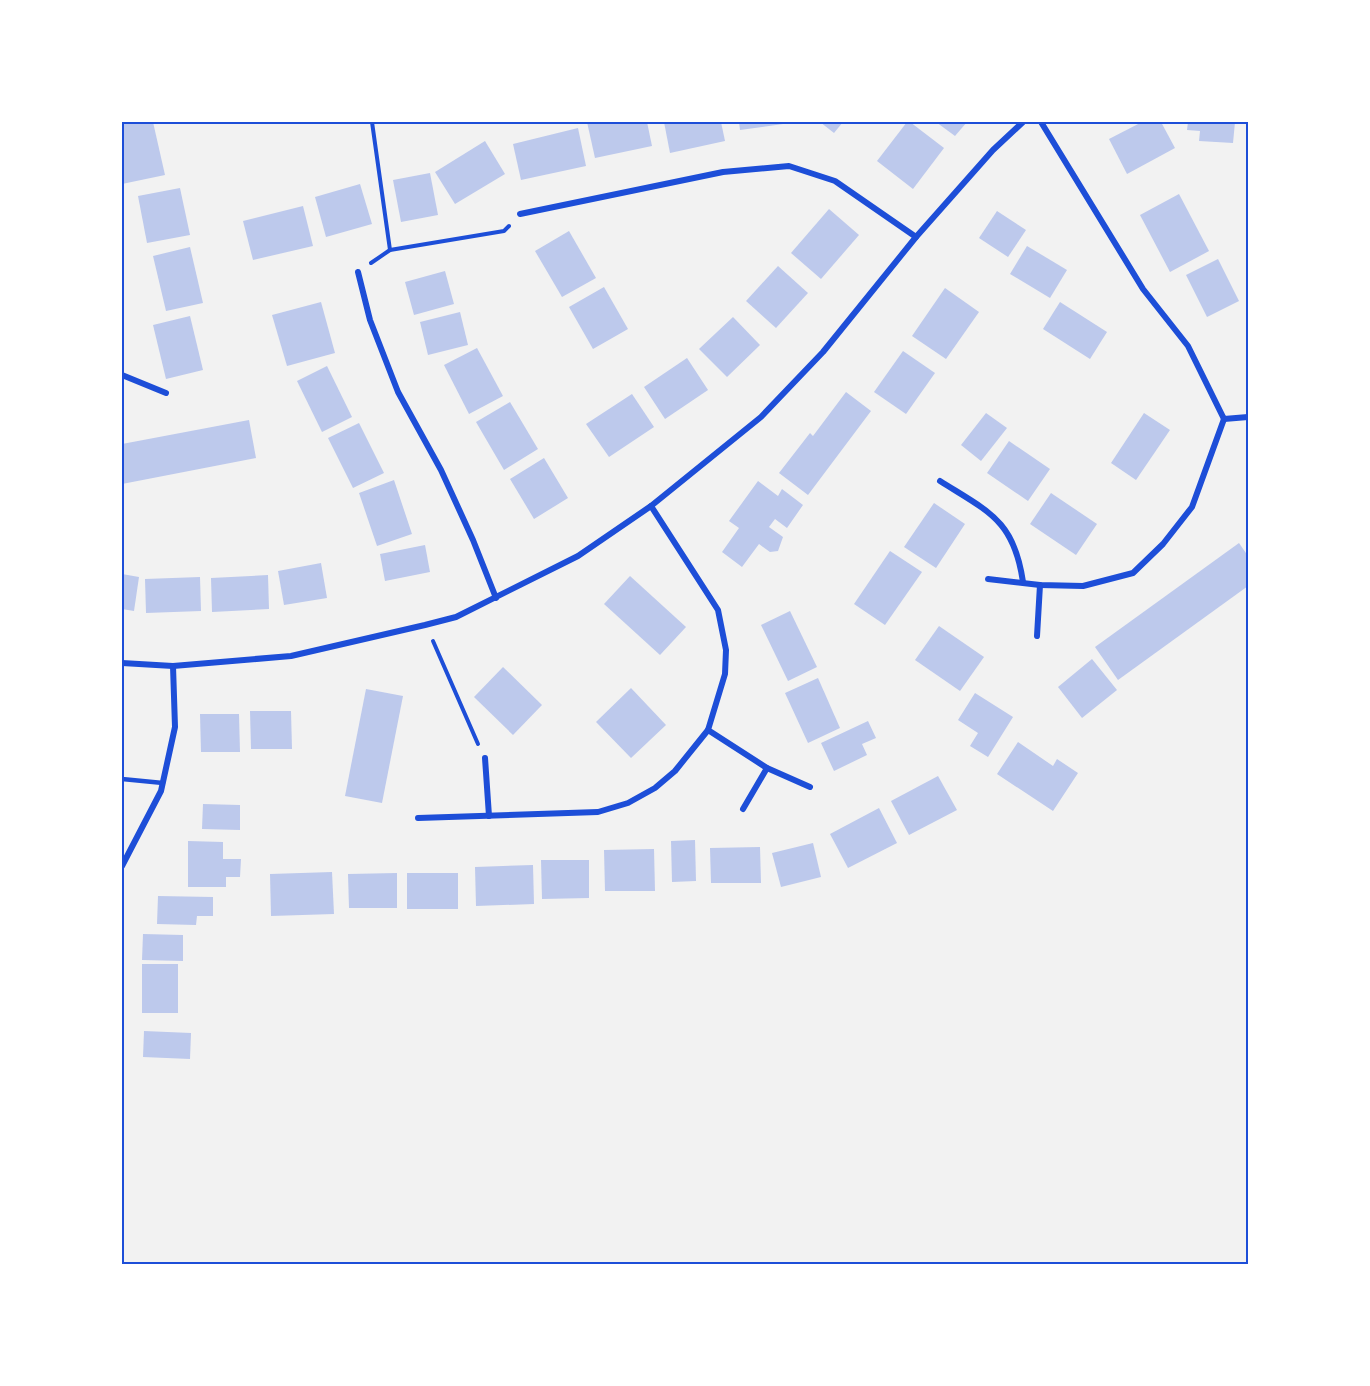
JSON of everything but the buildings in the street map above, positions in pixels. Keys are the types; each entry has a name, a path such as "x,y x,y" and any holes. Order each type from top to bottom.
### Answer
{"street":[{"path":"122,663 173,666 291,656 425,625 456,617 578,556 651,506 761,417 823,352 916,237 993,150 1023,122"},
{"path":"988,579 1040,585 1083,586 1133,573 1163,544 1192,507 1224,419 1188,346 1143,289 1041,122"},
{"path":"520,214 723,172 789,166 835,181 916,237"},
{"path":"358,272 370,320 398,392 441,471 473,540 496,598"},
{"path":"122,375 166,393"},
{"path":"1224,419 1248,417"},
{"path":"939,481 992,514 1013,540 1020,557 1023,582"},
{"path":"418,818 598,812 628,803 655,788 675,771 708,730 725,674 726,650 718,610 651,506"},
{"path":"1037,636 1040,585"},
{"path":"122,866 161,791 175,727 173,666"},
{"path":"708,730 767,768 810,787"},
{"path":"485,758 489,816"},
{"path":"743,809 767,768"}],"lane":[{"path":"122,779 163,783"}],"path":[{"path":"372,122 390,250"},
{"path":"358,272 390,250 504,231 520,214"},
{"path":"425,625 485,758"}]}
